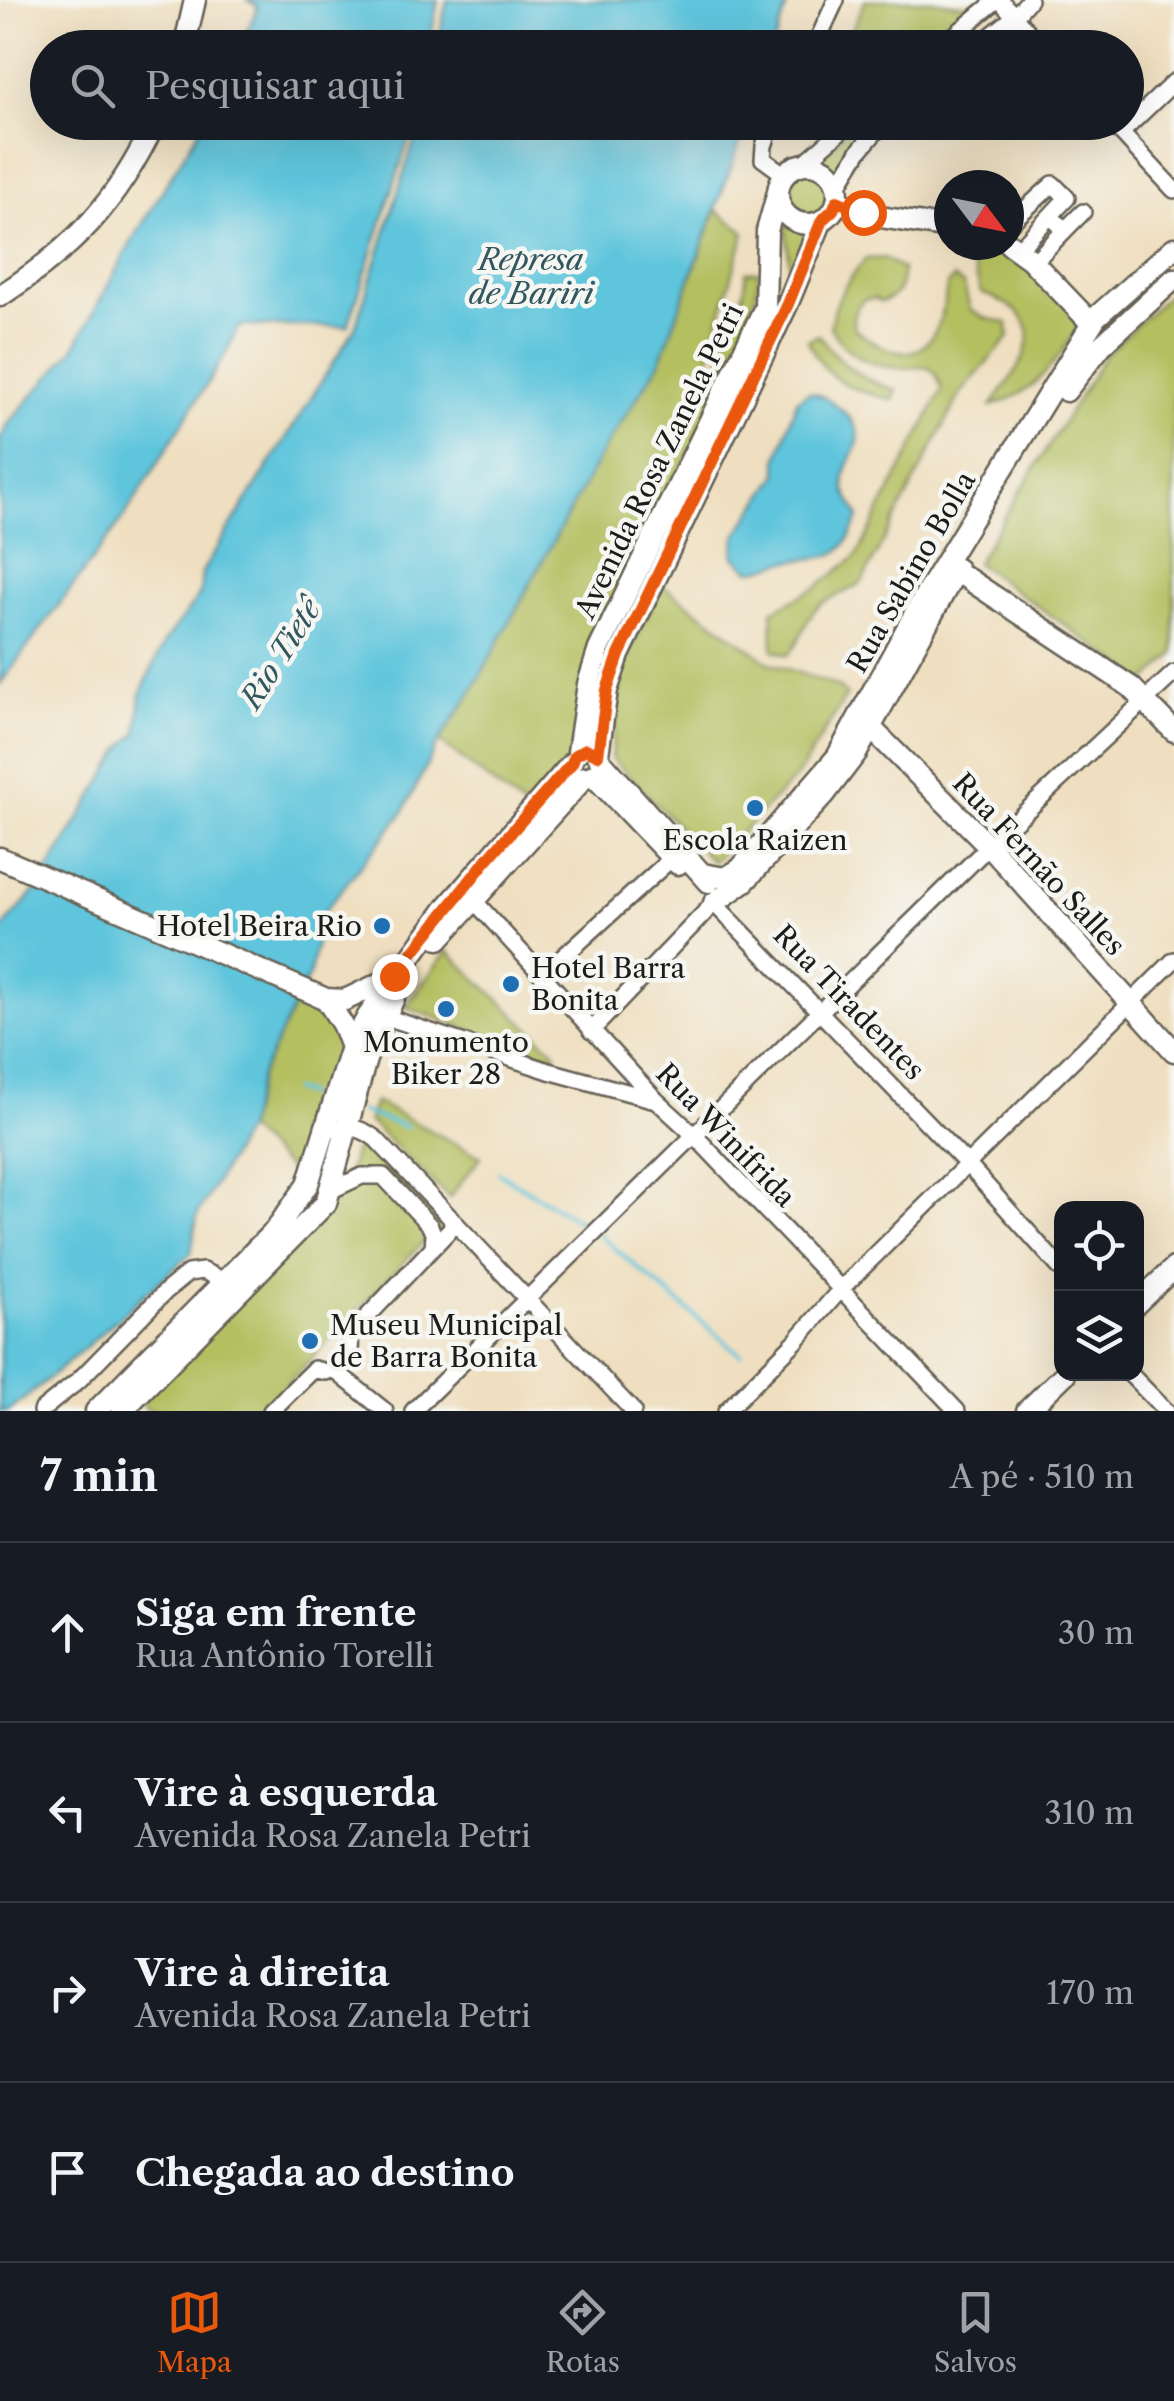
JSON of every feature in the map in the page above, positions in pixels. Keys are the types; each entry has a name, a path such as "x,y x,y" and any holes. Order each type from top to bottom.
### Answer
{"main road":[{"path":"188,30 195,0"},
{"path":"0,296 50,263 82,234 130,170 146,140"},
{"path":"838,194 833,210 822,220 802,223 784,212 789,175 822,167 829,172 838,194 874,216 934,226"},
{"name":"Avenida Rosa Zanela Petri","path":"588,764 611,673 732,394 767,302 767,231 789,175"},
{"name":"Avenida Rosa Zanela Petri","path":"732,394 788,304 822,220"},
{"name":"Rua Sabino Bolla","path":"714,903 746,882 857,752 865,722 924,597 1092,324 1174,248"},
{"path":"1024,256 1092,324 1104,332 1118,330"},
{"name":"Rua Sabino Bolla","path":"703,874 724,878 740,869 865,722 1059,401 1096,352 1174,279"},
{"path":"1092,324 1096,352"},
{"path":"956,571 1131,687 1174,732"},
{"name":"Rua Fernão Salles","path":"865,722 990,846 1174,1051"},
{"path":"96,1411 122,1406 154,1365 329,1197 352,1047 394,976 588,764 703,874 711,886 714,903"},
{"name":"Rua Tiradentes","path":"588,764 714,903"},
{"path":"0,858 319,996 346,1000 394,976"},
{"path":"231,1288 308,1184 322,1139 345,1109 383,1016 468,894"},
{"path":"319,996 342,1024 352,1047"},
{"path":"308,1184 312,1194 329,1197"},
{"path":"1144,1296 1174,1268"},
{"path":"1027,1411 1058,1381"}],"street":[{"path":"813,30 827,0"},
{"path":"822,30 836,0"},
{"path":"961,30 998,0 1026,30"},
{"path":"997,30 1029,0"},
{"path":"1144,106 1174,82"},
{"path":"771,140 769,149 789,175 830,140"},
{"path":"838,194 868,140"},
{"path":"1127,140 1174,190"},
{"path":"1024,210 1053,184 1068,198 1024,247"},
{"path":"1024,250 1065,230 1083,212"},
{"path":"1051,217 1065,230"},
{"path":"413,1411 990,846 1174,673"},
{"path":"543,975 672,858"},
{"name":"Rua Winifrida","path":"468,894 616,1058 957,1411"},
{"name":"Rua Tiradentes","path":"714,903 968,1164 1054,1261"},
{"name":"Rua Sabino Bolla","path":"591,1031 714,903"},
{"path":"726,1411 840,1290 1174,960"},
{"path":"383,1016 656,1100"},
{"path":"596,1081 612,1068 616,1058"},
{"path":"345,1109 633,1411"},
{"path":"329,1197 362,1176 383,1176 430,1226 434,1236 432,1247"},
{"path":"271,1411 314,1370 320,1373 334,1369 345,1360 350,1336 456,1224"},
{"path":"41,1411 78,1381 165,1292 188,1274 204,1271 231,1288"},
{"path":"334,1369 384,1411"},
{"path":"1137,1381 1166,1411"}],"green space":[{"path":"865,0 932,0 965,5 990,0 954,30 852,30"},
{"path":"837,140 867,140 839,178 814,160"},
{"path":"812,167 824,175 835,200 819,218 803,220 817,227 791,279 785,224 793,219 802,220 789,211 782,188 789,174"},
{"path":"716,210 745,232 711,348 706,387 718,394 598,642 572,757 529,812 439,741 468,698 603,450 659,364"},
{"path":"884,258 903,270 898,290 881,302 874,298 863,300 853,316 854,328 874,342 891,350 919,349 937,326 947,285 954,278 964,285 970,309 985,318 1008,323 1009,337 961,393 862,582 819,606 788,655 773,650 772,611 817,587 857,556 942,390 930,369 886,367 867,361 842,344 830,327 847,283 865,259"},
{"path":"1024,259 1082,322 1044,374 1021,393 991,406 1024,356 1028,328 1020,315 981,293 974,269 964,261"},
{"path":"759,271 748,321 724,367 720,363 743,296 746,272"},
{"path":"1174,289 1174,654 1146,682 976,563 1105,355"},
{"path":"819,335 852,370 896,390 894,400 865,393 832,375 808,340"},
{"path":"662,585 770,663 837,686 847,695 798,775 713,862 611,758 621,669"},
{"path":"447,951 556,1053 551,1059 405,1007"},
{"path":"301,991 333,1017 339,1042 332,1082 302,1182 246,1129 260,1076"},
{"path":"375,1102 481,1157 449,1198 368,1121"},
{"path":"361,1142 447,1229 437,1239 388,1176 346,1181 357,1143"},
{"path":"358,1181 378,1182 429,1236 261,1411 149,1411 141,1402 342,1191"}],"water":[{"path":"248,0 438,0 432,30 248,30 258,7"},
{"path":"447,0 789,0 779,30 441,30"},
{"path":"193,140 408,140 348,326 239,326 125,516 0,684 0,439 10,421 73,350"},
{"name":"Represa de Bariri","path":"415,140 741,140 659,364 603,450 402,814 322,914 310,973 260,1076 246,1129 197,1216 191,1254 9,1411 0,1411 0,931 37,889 123,747 137,733 141,692 164,643 200,594 202,572 355,328"},
{"path":"809,392 843,411 858,432 845,489 859,517 847,542 834,554 750,570 734,556 736,536 778,474 778,458 797,400"}],"waterway":[{"path":"293,1090 307,1095"},
{"path":"359,1111 407,1127"},
{"path":"499,1173 592,1229"},
{"path":"599,1235 741,1355"}],"place":[{"name":"Escola Raizen","path":"755,808"},
{"name":"Hotel Beira Rio","path":"382,926"},
{"name":"Hotel Barra Bonita","path":"511,984"},
{"name":"Monumento Biker 28","path":"446,1009"},
{"name":"Museu Municipal de Barra Bonita","path":"310,1341"}],"route":[{"path":"394,976 575,755 586,749 598,755 611,673 788,304 822,220 837,201 863,212"}],"water label":[{"name":"Rio Tietê","path":"281,654"}]}
